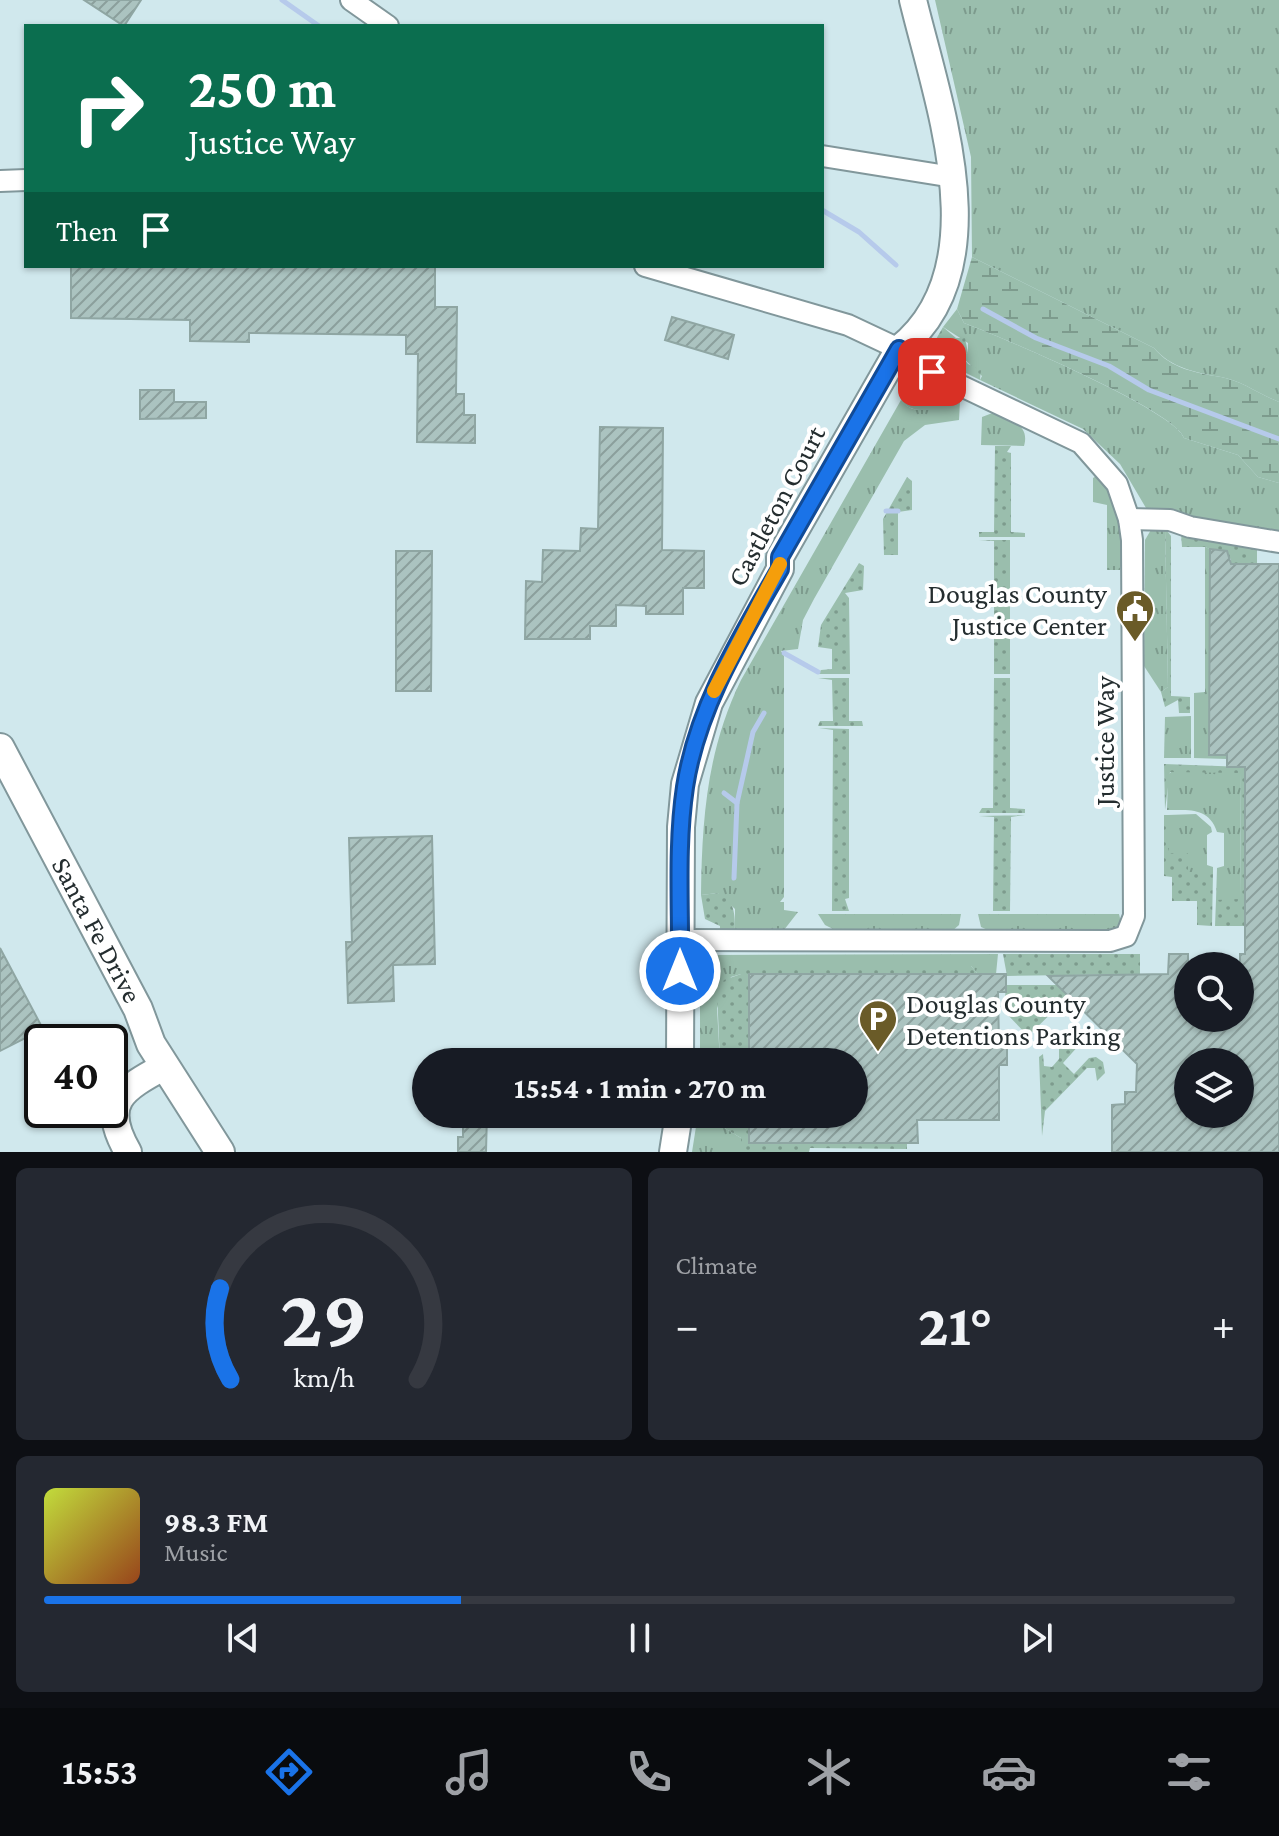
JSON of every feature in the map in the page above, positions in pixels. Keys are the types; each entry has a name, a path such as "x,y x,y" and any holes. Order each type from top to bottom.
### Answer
{"main road":[{"name":"Santa Fe Drive","path":"0,748 138,1009 151,1044 220,1152"}],"street":[{"path":"351,0 385,24"},
{"name":"Castleton Court","path":"680,1048 683,805 691,758 709,703 780,569 780,557 899,349 920,332 943,283 955,220 953,177 913,0"},
{"path":"824,156 895,171 953,177"},
{"path":"0,181 24,180"},
{"name":"Justice Way","path":"652,268 831,319 899,349 932,372 1081,443 1111,474 1129,519 1134,916 1126,936 1110,941 681,940"},
{"path":"1129,519 1170,520 1190,527 1279,542"},
{"path":"128,1152 116,1120 117,1100 133,1084 165,1066"},
{"path":"673,1152 677,1128"}],"green space":[{"path":"935,0 1279,0 1279,402 1236,381 1176,365 1154,348 972,257 971,157"},
{"path":"972,257 1154,348 1176,365 1236,381 1279,402 1279,483 1258,477 1238,455 1184,438 1151,410 1120,393 964,323 957,309"},
{"path":"957,309 964,323 1119,393 1150,410 1184,438 1238,455 1258,477 1279,483 1279,536 1195,522 1175,511 1146,508 1120,464 1083,429 980,380 982,376 959,354 968,353 968,343 943,327"},
{"path":"943,327 956,338 965,338 968,353 961,355 968,364 981,370 980,380 940,360 935,341"},
{"path":"930,382 946,390 944,408 915,409 901,400 909,390 928,387"},
{"path":"946,390 960,401 959,420 925,425 904,441 803,620 798,649 781,651 784,656 784,897 780,902 784,902 784,910 798,912 784,930 735,931 735,909 718,893 701,895 709,785 730,706 741,680 901,400 916,410 928,409 946,400 943,397"},
{"path":"995,412 1022,428 1024,446 981,445 982,417"},
{"path":"995,446 1011,446 1007,452 1011,453 1011,532 1025,533 1025,537 979,537 979,532 994,532"},
{"path":"1098,475 1117,507 1123,533 1120,570 1107,570 1107,505 1093,502 1093,478"},
{"path":"907,477 912,481 912,510 898,512 898,555 884,555 883,519"},
{"path":"1152,528 1165,528 1168,687 1161,692 1144,666 1145,540"},
{"path":"1165,528 1171,536 1171,696 1190,697 1190,713 1179,713 1178,700 1165,707 1161,692 1168,687"},
{"path":"1181,533 1257,548 1257,564 1231,564 1231,559 1205,547 1182,547"},
{"path":"979,540 1010,540 1010,674 994,674 994,541"},
{"path":"1205,547 1210,549 1227,759 1194,758 1194,693 1205,692"},
{"path":"859,563 864,566 863,590 845,593 849,598 850,674 818,674 821,670 832,669 832,649 818,647 821,625"},
{"path":"818,678 849,678 849,721 862,721 863,726 818,726 820,721 833,721 832,680"},
{"path":"994,678 1010,678 1010,808 1025,809 1025,813 979,813 982,808 993,808"},
{"path":"1191,716 1191,758 1164,758 1165,717"},
{"path":"819,728 849,729 849,898 845,899 849,911 832,911 833,730"},
{"path":"1164,764 1245,767 1244,926 1215,926 1216,900 1240,899 1241,773 1170,772 1165,810"},
{"path":"1171,772 1241,772 1240,900 1216,900 1217,868 1224,866 1224,833 1217,832 1203,814 1190,810 1167,810 1168,775"},
{"path":"1196,814 1211,827 1212,832 1207,835 1207,865 1213,867 1213,872 1187,872 1167,853 1168,815"},
{"path":"1025,815 1011,817 1010,911 993,911 994,817 979,816"},
{"path":"1164,815 1168,815 1168,853 1188,853 1188,872 1213,872 1212,926 1197,925 1197,901 1172,901 1172,877 1164,876"},
{"path":"718,893 731,903 735,931 720,931 720,926 705,919 701,895"},
{"path":"818,914 961,914 959,925 951,932 837,931 825,925"},
{"path":"978,914 1119,914 1121,922 1112,932 990,931 981,927"},
{"path":"998,954 996,974 978,974 971,966 742,966 741,974 731,977 717,1008 719,1048 700,1048 700,973 715,955"},
{"path":"1003,954 1140,954 1140,974 1007,976"},
{"path":"741,966 971,966 978,974 749,974 749,1048 719,1048 717,991 724,980 741,974"},
{"path":"1006,985 1058,985 1069,996 1028,1036 1004,1011"},
{"path":"1069,1031 1080,1044 1063,1063 1074,1074 1089,1058 1096,1057 1103,1062 1105,1073 1097,1081 1095,1068 1087,1068 1045,1111 1042,1136 1039,1057 1043,1054 1044,1066 1052,1067 1059,1059 1059,1036"},
{"path":"696,1128 724,1128 741,1138 741,1152 692,1152"},
{"path":"724,1128 749,1128 749,1143 907,1143 907,1149 810,1148 809,1152 741,1152 741,1138"}],"building":[{"path":"84,0 141,0 125,24"},
{"path":"71,268 435,268 435,307 457,307 456,394 464,394 464,415 475,415 475,443 417,442 418,354 406,354 406,335 249,333 249,342 190,341 190,320 71,318"},
{"path":"672,317 734,335 728,359 665,340"},
{"path":"140,390 174,390 174,402 206,402 206,418 140,419"},
{"path":"600,427 663,428 662,550 704,551 704,588 683,588 683,614 646,614 646,606 616,605 616,626 590,626 590,639 525,639 526,581 542,582 543,550 580,551 581,528 598,529"},
{"path":"1210,549 1227,551 1231,564 1279,564 1279,1152 1112,1152 1112,1105 1125,1104 1125,1092 1136,1092 1137,1064 1048,976 1168,974 1169,954 1174,954 1174,1032 1254,1032 1254,952 1245,952 1245,767 1227,767 1227,755 1209,755"},
{"path":"396,551 432,551 431,691 396,691"},
{"path":"432,836 435,964 393,965 394,1001 348,1003 346,942 352,942 349,838"},
{"path":"0,948 40,1024 24,1024 24,1039 0,1051"},
{"name":"Douglas County Detentions Parking","path":"749,974 1006,974 1006,992 998,992 999,1044 1007,1044 1007,1065 999,1065 999,1120 917,1120 918,1143 749,1143 749,1128 868,1128 868,1048 749,1048"},
{"path":"463,1128 487,1128 486,1152 458,1152 458,1137 463,1137"}],"waterway":[{"path":"282,0 316,24"},
{"path":"824,211 859,232 896,265"},
{"path":"983,309 1036,338 1109,366 1149,390 1279,439"},
{"path":"886,511 898,511"},
{"path":"784,653 818,672"},
{"path":"737,803 753,732 764,713"},
{"path":"724,793 737,803 734,878"}],"slow traffic":[{"path":"714,691 780,564"}],"place":[{"name":"Douglas County Justice Center","path":"1135,643"},
{"name":"Douglas County Detentions Parking","path":"878,1053"}],"route":[{"path":"680,971 681,827 685,784 699,731 715,688 780,569 780,557 899,349 932,372"}]}
